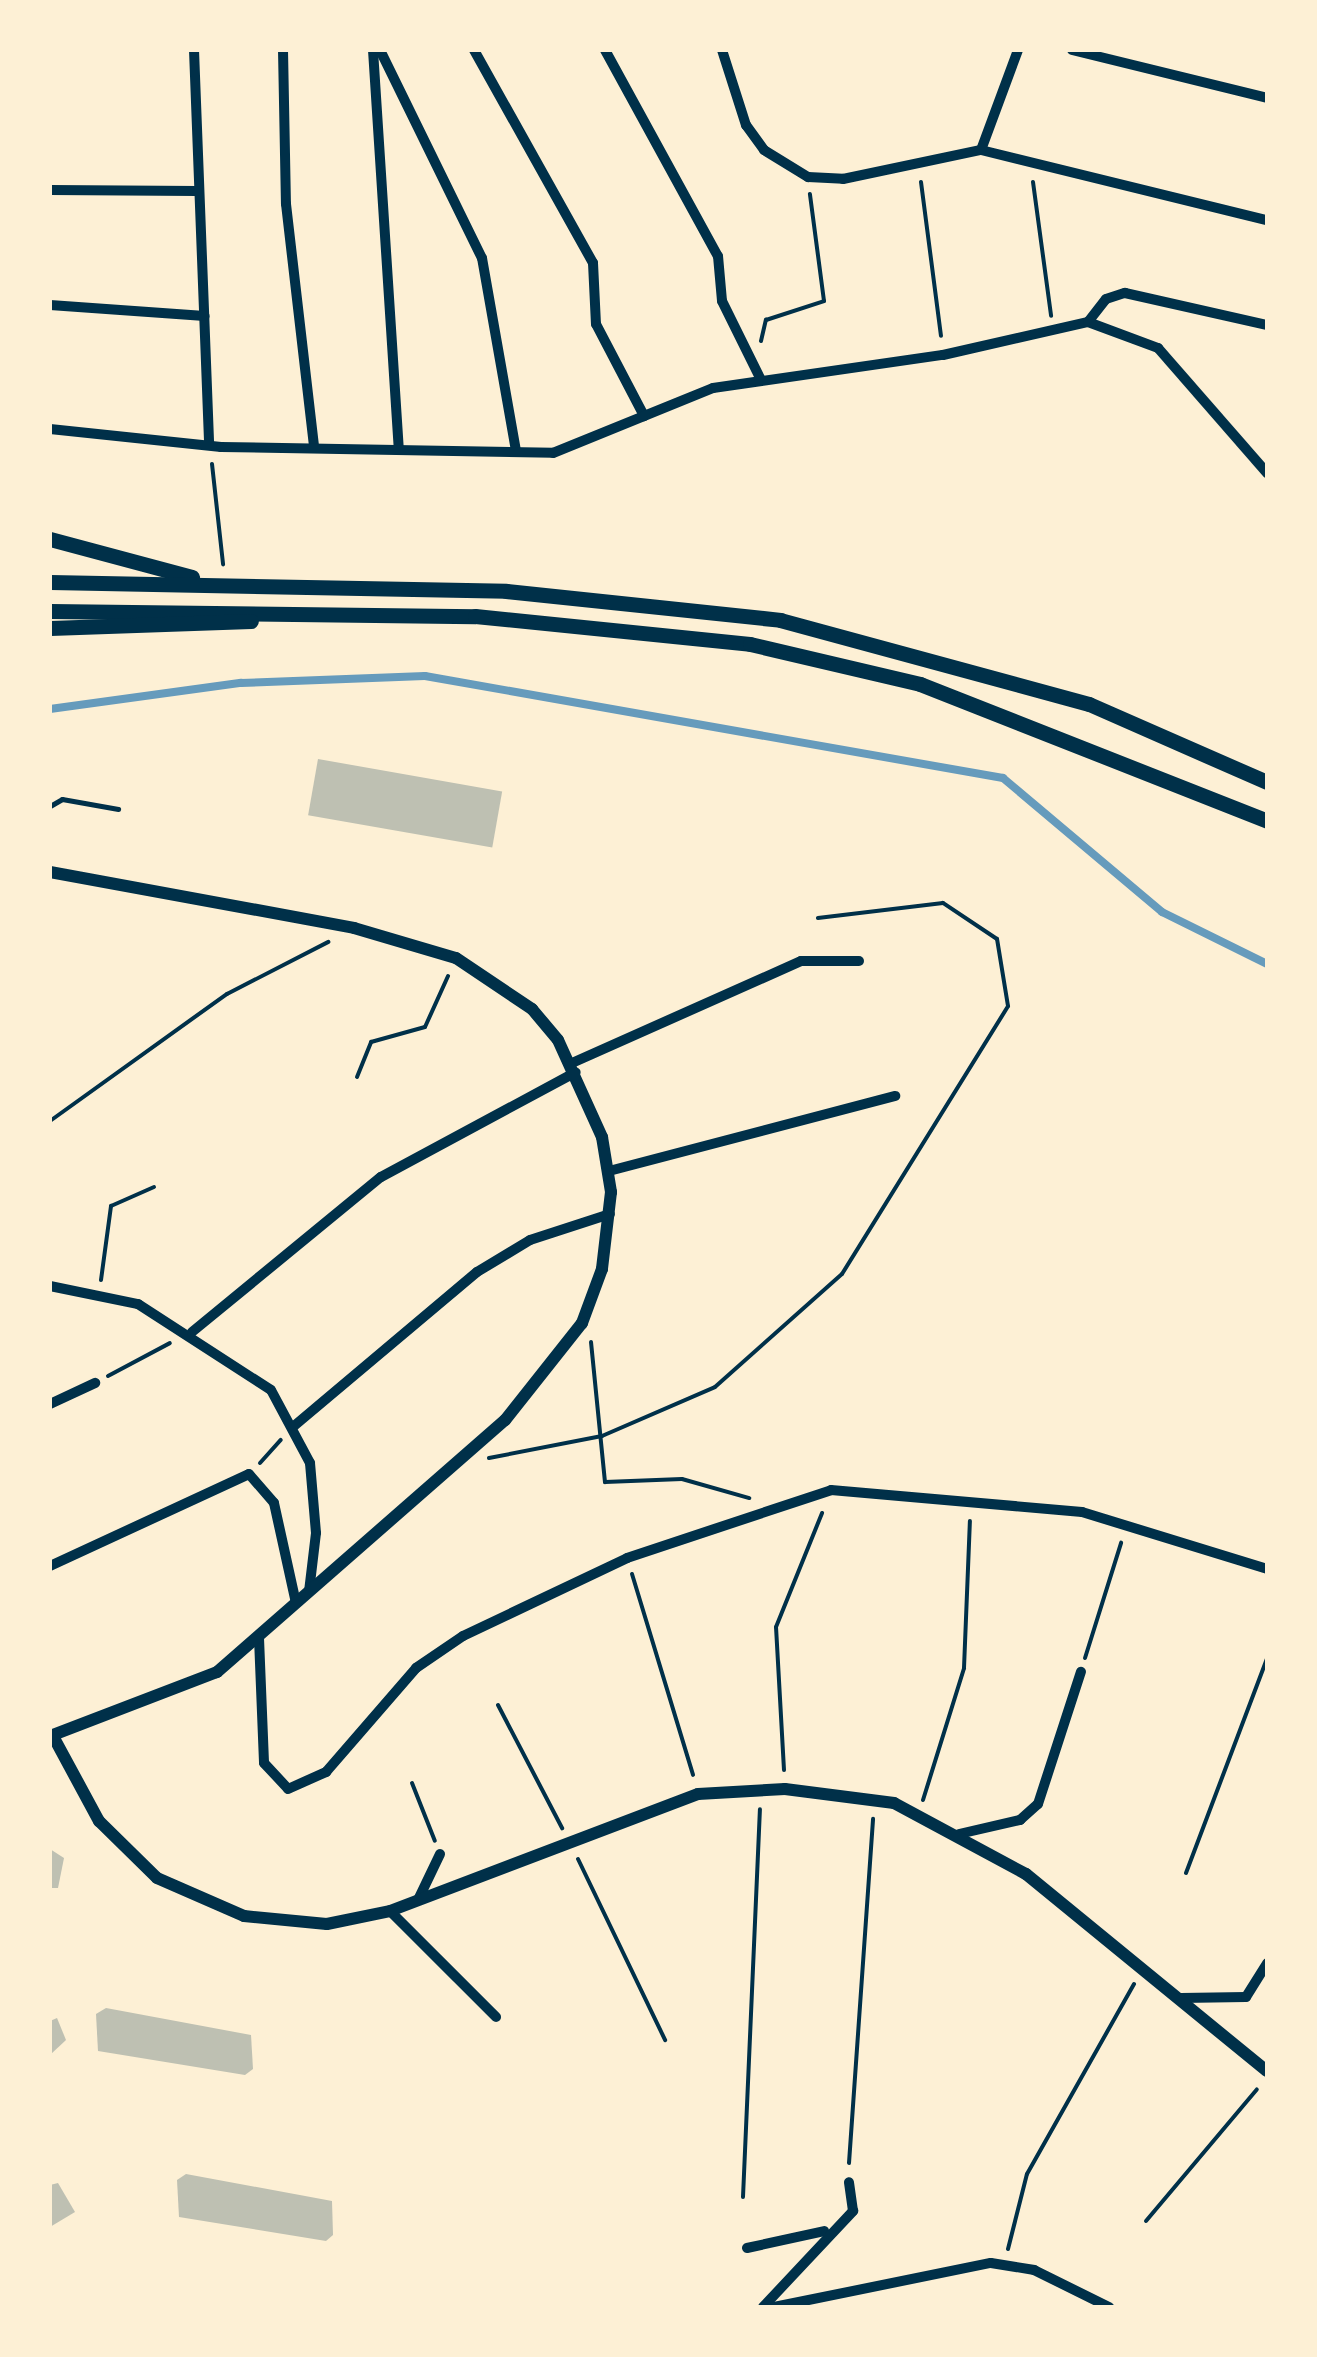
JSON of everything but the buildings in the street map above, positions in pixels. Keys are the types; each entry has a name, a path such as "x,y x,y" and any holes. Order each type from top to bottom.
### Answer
{"main road":[{"path":"50,538 225,584"},
{"path":"50,582 506,590 780,620 1089,704 1267,782"},
{"path":"50,611 574,622 850,663 1103,750 1267,822"},
{"path":"50,628 305,614"}],"street":[{"path":"194,50 209,443"},
{"path":"283,50 286,204 314,445"},
{"path":"376,50 399,447"},
{"path":"376,50 482,258 516,451"},
{"path":"474,50 594,263 596,324 644,416"},
{"path":"605,50 718,256 722,301 760,378"},
{"path":"722,50 746,125 764,150 808,177 919,165 981,150 1267,220"},
{"path":"981,150 1018,50"},
{"path":"1072,50 1267,98"},
{"path":"50,190 197,190"},
{"path":"50,429 209,443 516,451 580,448 644,416 760,378 944,356 1053,333 1088,322 1106,299 1125,293 1267,325"},
{"path":"50,305 205,316"},
{"path":"1088,322 1158,348 1267,473"},
{"path":"50,872 354,928 456,958 532,1008 574,1068 609,1170 610,1214 582,1323 542,1384 259,1638 183,1688 51,1736 99,1821 156,1878 244,1916 327,1924 390,1912 567,1838 698,1794 785,1789 874,1799 919,1814 960,1834 1143,1966 1267,2074"},
{"path":"192,1332 382,1176 574,1068 801,960 859,961"},
{"path":"609,1170 894,1096"},
{"path":"294,1426 476,1272 530,1240 610,1214"},
{"path":"50,1286 99,1295 192,1332 271,1390 294,1426 310,1464 316,1533 308,1593"},
{"path":"50,1404 95,1383"},
{"path":"50,1566 249,1474 274,1503 296,1603"},
{"path":"259,1638 264,1762 274,1784 306,1785 434,1653 627,1558 831,1490 971,1498 1128,1523 1267,1569"},
{"path":"960,1834 1030,1814 1080,1672"},
{"path":"418,1900 440,1854"},
{"path":"390,1912 496,2017"},
{"path":"1181,1998 1246,1997 1267,1964"},
{"path":"763,2307 825,2230 853,2211 849,2182"},
{"path":"747,2248 825,2230"},
{"path":"774,2307 920,2270 1004,2265 1108,2307"}],"lane":[{"path":"50,806 62,799 118,810"}],"path":[{"path":"1030,162 1053,333"},
{"path":"919,165 944,356"},
{"path":"756,366 766,320 824,301 808,177"},
{"path":"209,443 225,584"},
{"path":"460,1461 602,1436 714,1387 842,1274 1008,1006 997,939 943,904 818,918"},
{"path":"50,1121 227,994 354,928"},
{"path":"357,1077 371,1042 425,1027 456,958"},
{"path":"99,1295 111,1206 154,1187"},
{"path":"582,1323 596,1353 610,1486 682,1479 740,1498 773,1492 784,1507"},
{"path":"95,1383 192,1332"},
{"path":"249,1474 294,1426"},
{"path":"785,1789 776,1627 831,1490"},
{"path":"919,1814 964,1668 971,1498"},
{"path":"1080,1672 1128,1523"},
{"path":"627,1558 698,1794"},
{"path":"1186,1873 1267,1660"},
{"path":"498,1704 665,2040"},
{"path":"412,1783 440,1854"},
{"path":"743,2196 761,1789"},
{"path":"849,2182 874,1799"},
{"path":"1004,2265 1028,2174 1143,1966"},
{"path":"1146,2221 1267,2074"}],"waterway":[{"path":"50,709 241,683 425,676 1003,778 1162,912 1267,964"}]}
